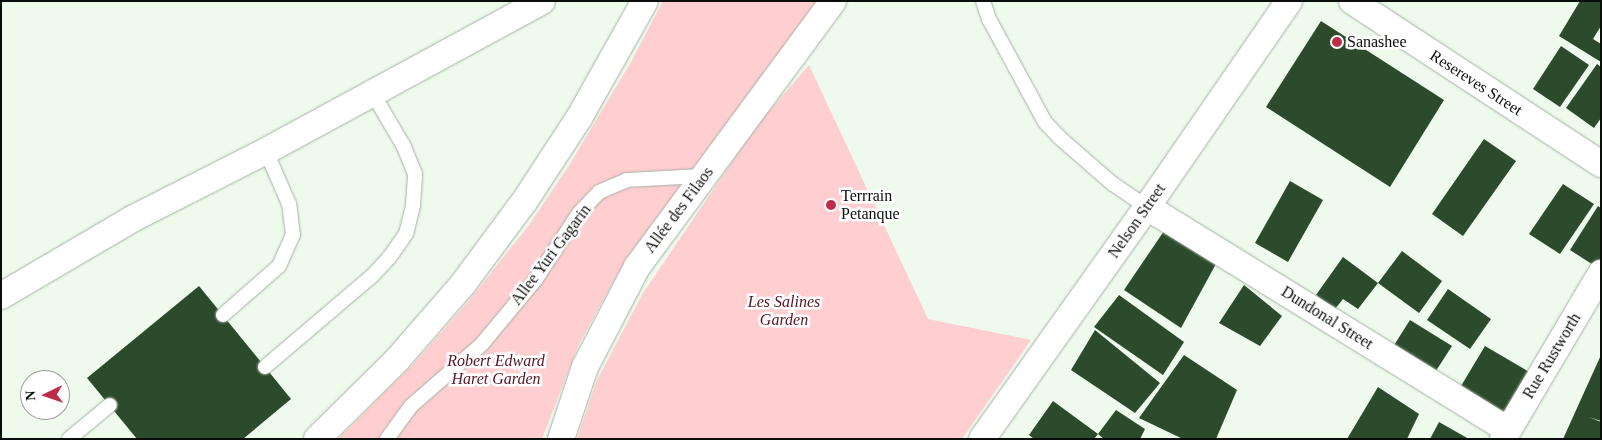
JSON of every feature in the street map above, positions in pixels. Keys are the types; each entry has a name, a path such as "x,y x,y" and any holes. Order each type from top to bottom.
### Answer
{"street":[{"path":"1,296 132,220 373,94 542,1"},
{"path":"318,439 397,360 468,277 524,202 579,118 645,1"},
{"name":"Allée des Filaos","path":"560,439 585,367 637,267 833,1"},
{"name":"Nelson Street","path":"987,437 1289,1"},
{"name":"Resereves Street","path":"1352,1 1601,164"},
{"name":"Dundonal Street","path":"1147,207 1506,434"},
{"name":"Rue Rustworth","path":"1506,434 1601,274"}],"lane":[{"path":"983,1 989,19 1045,122 1060,138 1113,184 1147,207"},
{"path":"265,367 372,276 389,258 406,234 413,205 415,174 402,145 373,94"},
{"path":"223,315 278,266 293,235 289,204 266,151"},
{"name":"Allee Yuri Gagarin","path":"387,439 411,406 482,344 536,279 580,212 599,192 626,180 704,176"},
{"path":"69,439 110,406"}],"green space":[{"name":"Robert Edward Haret Garden","path":"663,1 818,1 625,261 579,344 542,439 338,439 415,362 466,304 529,225 568,167 631,62"},
{"name":"Les Salines Garden","path":"809,65 928,319 1031,340 962,439 577,439 597,380 643,293 757,125"}],"building":[{"path":"1580,1 1601,1 1601,26 1593,39 1601,44 1601,62 1559,36"},
{"path":"1321,21 1444,100 1390,187 1266,107"},
{"path":"1561,46 1589,65 1560,107 1533,89"},
{"path":"1597,64 1601,67 1601,118 1594,128 1566,108"},
{"path":"1484,139 1516,161 1463,236 1432,214"},
{"path":"1290,181 1323,200 1288,262 1255,243"},
{"path":"1563,184 1594,204 1560,254 1529,234"},
{"path":"1598,206 1601,208 1601,263 1598,268 1570,250"},
{"path":"1166,228 1217,262 1181,328 1124,290"},
{"path":"1402,251 1442,281 1419,313 1378,283"},
{"path":"1343,257 1378,283 1358,309 1343,299 1335,309 1316,295"},
{"path":"1244,285 1282,316 1260,346 1219,323"},
{"path":"199,286 291,399 243,439 137,439 87,378"},
{"path":"1448,289 1491,319 1470,349 1427,320"},
{"path":"1119,295 1184,342 1163,375 1094,327"},
{"path":"1410,320 1452,346 1432,377 1391,350"},
{"path":"1095,330 1160,383 1135,413 1071,370"},
{"path":"1485,346 1531,373 1507,414 1461,386"},
{"path":"1184,355 1237,390 1216,439 1183,439 1139,418"},
{"path":"1601,355 1601,421 1589,417 1601,422 1601,439 1563,439"},
{"path":"1378,387 1419,414 1407,439 1347,439"},
{"path":"1053,401 1098,434 1094,439 1034,439 1029,435"},
{"path":"1116,410 1145,429 1140,439 1104,439 1098,434"},
{"path":"1439,422 1469,439 1430,439"}],"place":[{"name":"Sanashee","path":"1337,42"},
{"name":"Terrrain Petanque","path":"831,205"}]}
